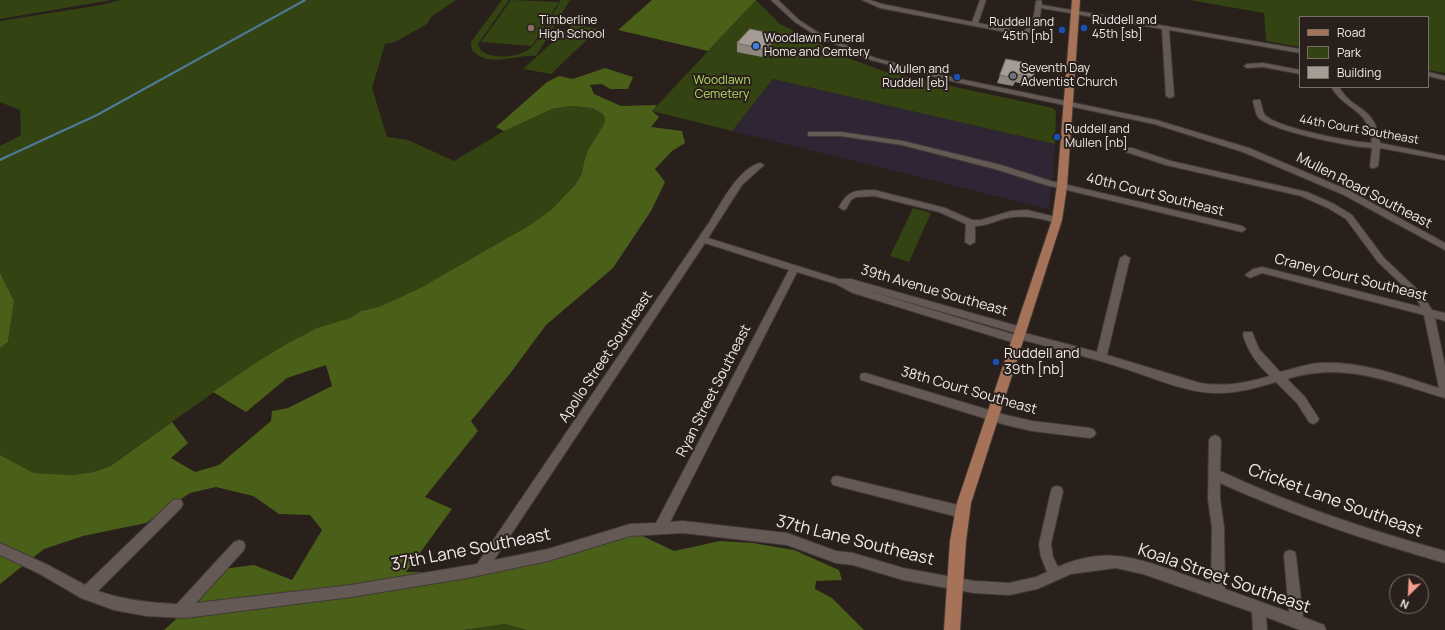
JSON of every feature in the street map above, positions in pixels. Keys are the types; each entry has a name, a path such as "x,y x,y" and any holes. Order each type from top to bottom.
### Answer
{"main road":[{"path":"952,630 954,584 962,512 992,416 1058,220 1062,186 1076,0"}],"street":[{"name":"Mullen Road Southeast","path":"768,0 803,30 844,52 905,72 955,80"},
{"name":"Mullen Road Southeast","path":"774,0 807,28 853,51 897,66 955,80 1156,122 1246,150 1315,178 1376,208 1445,247"},
{"path":"865,0 880,6 1015,32 1029,32 1033,29 1038,3 1074,11 1299,52"},
{"path":"974,24 983,0"},
{"path":"1165,27 1170,96"},
{"path":"1247,66 1263,65 1299,72"},
{"path":"1429,74 1445,78"},
{"path":"1335,88 1338,94 1368,117 1376,146 1377,160 1374,166"},
{"name":"44th Court Southeast","path":"1257,102 1261,115 1271,123 1286,129 1365,145 1387,146 1445,158"},
{"name":"Mullen Road Southeast","path":"1156,122 1170,123 1224,139 1299,167 1358,194 1445,241"},
{"name":"40th Court Southeast","path":"810,134 841,134 903,143 922,150 998,167 1062,186 1242,229"},
{"path":"1129,150 1157,160 1304,194 1331,206 1349,217 1381,260 1419,296 1429,313 1445,393 1374,374 1346,369 1319,367 1279,378"},
{"name":"Apollo Street Southeast","path":"480,569 702,239 734,188 748,172 760,165"},
{"path":"843,207 848,198 854,194 874,193 942,210 970,223 981,222 1011,214 1027,213 1058,220"},
{"path":"970,223 970,242"},
{"name":"39th Avenue Southeast","path":"702,239 795,267 839,282 856,291 1101,357 1188,385 1213,389 1245,388 1279,378"},
{"path":"1101,357 1125,258"},
{"name":"Ryan Street Southeast","path":"660,528 795,267"},
{"name":"Craney Court Southeast","path":"1250,275 1256,271 1262,270 1445,317"},
{"path":"1248,335 1256,353 1279,378 1299,396 1309,408 1313,419"},
{"name":"38th Court Southeast","path":"864,377 992,416 1032,426 1090,433"},
{"path":"1215,440 1214,499 1218,528 1218,593"},
{"name":"Cricket Lane Southeast","path":"1214,474 1243,488 1328,520 1388,541 1445,557"},
{"path":"837,482 962,512"},
{"path":"1055,574 1046,557 1045,544 1057,491"},
{"path":"86,593 177,504"},
{"name":"37th Lane Southeast","path":"0,549 42,569 86,593 114,603 146,609 181,610 351,591 480,569 548,555 630,530 683,527 787,539 836,557 853,559 903,574 954,584"},
{"path":"181,610 239,546"},
{"path":"1290,556 1297,622"},
{"name":"Koala Street Southeast","path":"954,584 1009,589 1037,583 1070,568 1099,563 1116,562 1143,568 1218,593 1319,630"},
{"path":"1259,607 1260,630"}],"shaded area":[{"path":"773,79 1055,144 1053,178 1050,180 1049,185 1051,188 1049,209 732,131"}],"green space":[{"path":"0,0 112,0 0,19"},
{"path":"120,0 456,0 431,17 427,24 392,43 385,44 372,88 387,137 408,140 454,161 509,128 552,109 571,106 592,108 603,114 605,118 604,124 588,150 582,173 575,185 551,210 530,225 420,288 381,306 361,311 350,318 317,328 288,343 260,360 109,466 94,472 73,475 34,473 0,455 0,348 8,342 14,301 0,273 0,146 21,135 20,110 0,102 0,21 101,5"},
{"path":"502,0 509,0 478,44 481,51 494,56 516,55 529,49 534,45 560,0 570,0 536,56 494,60 486,59 479,56 472,50 471,42"},
{"path":"511,0 559,2 532,46 481,42"},
{"path":"652,0 756,0 708,51 618,30"},
{"name":"Woodlawn Cemetery","path":"756,0 780,24 845,57 886,72 1053,108 1056,111 1055,144 773,79 732,131 652,111"},
{"path":"1190,0 1445,0 1445,73 1429,70 1429,16 1299,16 1299,47 1266,41 1264,13"},
{"path":"573,24 598,29 551,74 523,69"},
{"path":"605,68 633,77 628,89 610,89 602,84 590,85 594,94 621,106 657,105 652,111 659,117 651,127 682,131 685,143 672,151 655,169 665,182 651,211 613,268 546,325 509,375 471,421 478,431 425,497 452,509 406,572 467,572 630,530 674,551 720,541 753,543 794,550 839,570 842,580 816,581 815,589 832,598 864,630 527,630 505,624 463,630 164,630 185,611 223,569 254,565 292,580 322,530 310,515 279,514 253,496 216,487 190,493 146,523 83,536 44,549 0,584 0,455 34,473 73,475 94,472 110,466 172,422 188,443 171,458 195,472 219,465 271,421 272,411 288,408 332,386 326,365 287,378 246,412 213,392 288,343 317,328 350,318 361,311 381,306 420,288 530,225 551,210 575,185 582,173 588,150 604,124 605,118 603,114 592,108 571,106 552,109 504,131 496,127 547,82 559,76 573,79"},
{"path":"913,208 931,213 909,262 890,256"},
{"path":"0,273 14,301 8,342 0,348"},
{"path":"505,624 527,630 463,630"}],"building":[{"path":"750,29 775,34 762,49 737,43"},
{"path":"1006,59 1022,62 1020,66 1036,69 1033,77 1017,74 1015,78 1000,75"}],"waterway":[{"path":"6,157 97,115 305,0"},
{"path":"0,160 6,157"}],"place":[{"name":"Timberline High School","path":"531,28"},
{"name":"Ruddell and 45th [sb]","path":"1084,28"},
{"name":"Ruddell and 45th [nb]","path":"1062,30"},
{"name":"Woodlawn Funeral Home and Cemtery","path":"756,46"},
{"name":"Seventh Day Adventist Church","path":"1013,76"},
{"name":"Mullen and Ruddell [eb]","path":"957,77"},
{"name":"Ruddell and Mullen [nb]","path":"1057,137"},
{"name":"Ruddell and 39th [nb]","path":"996,362"}]}
